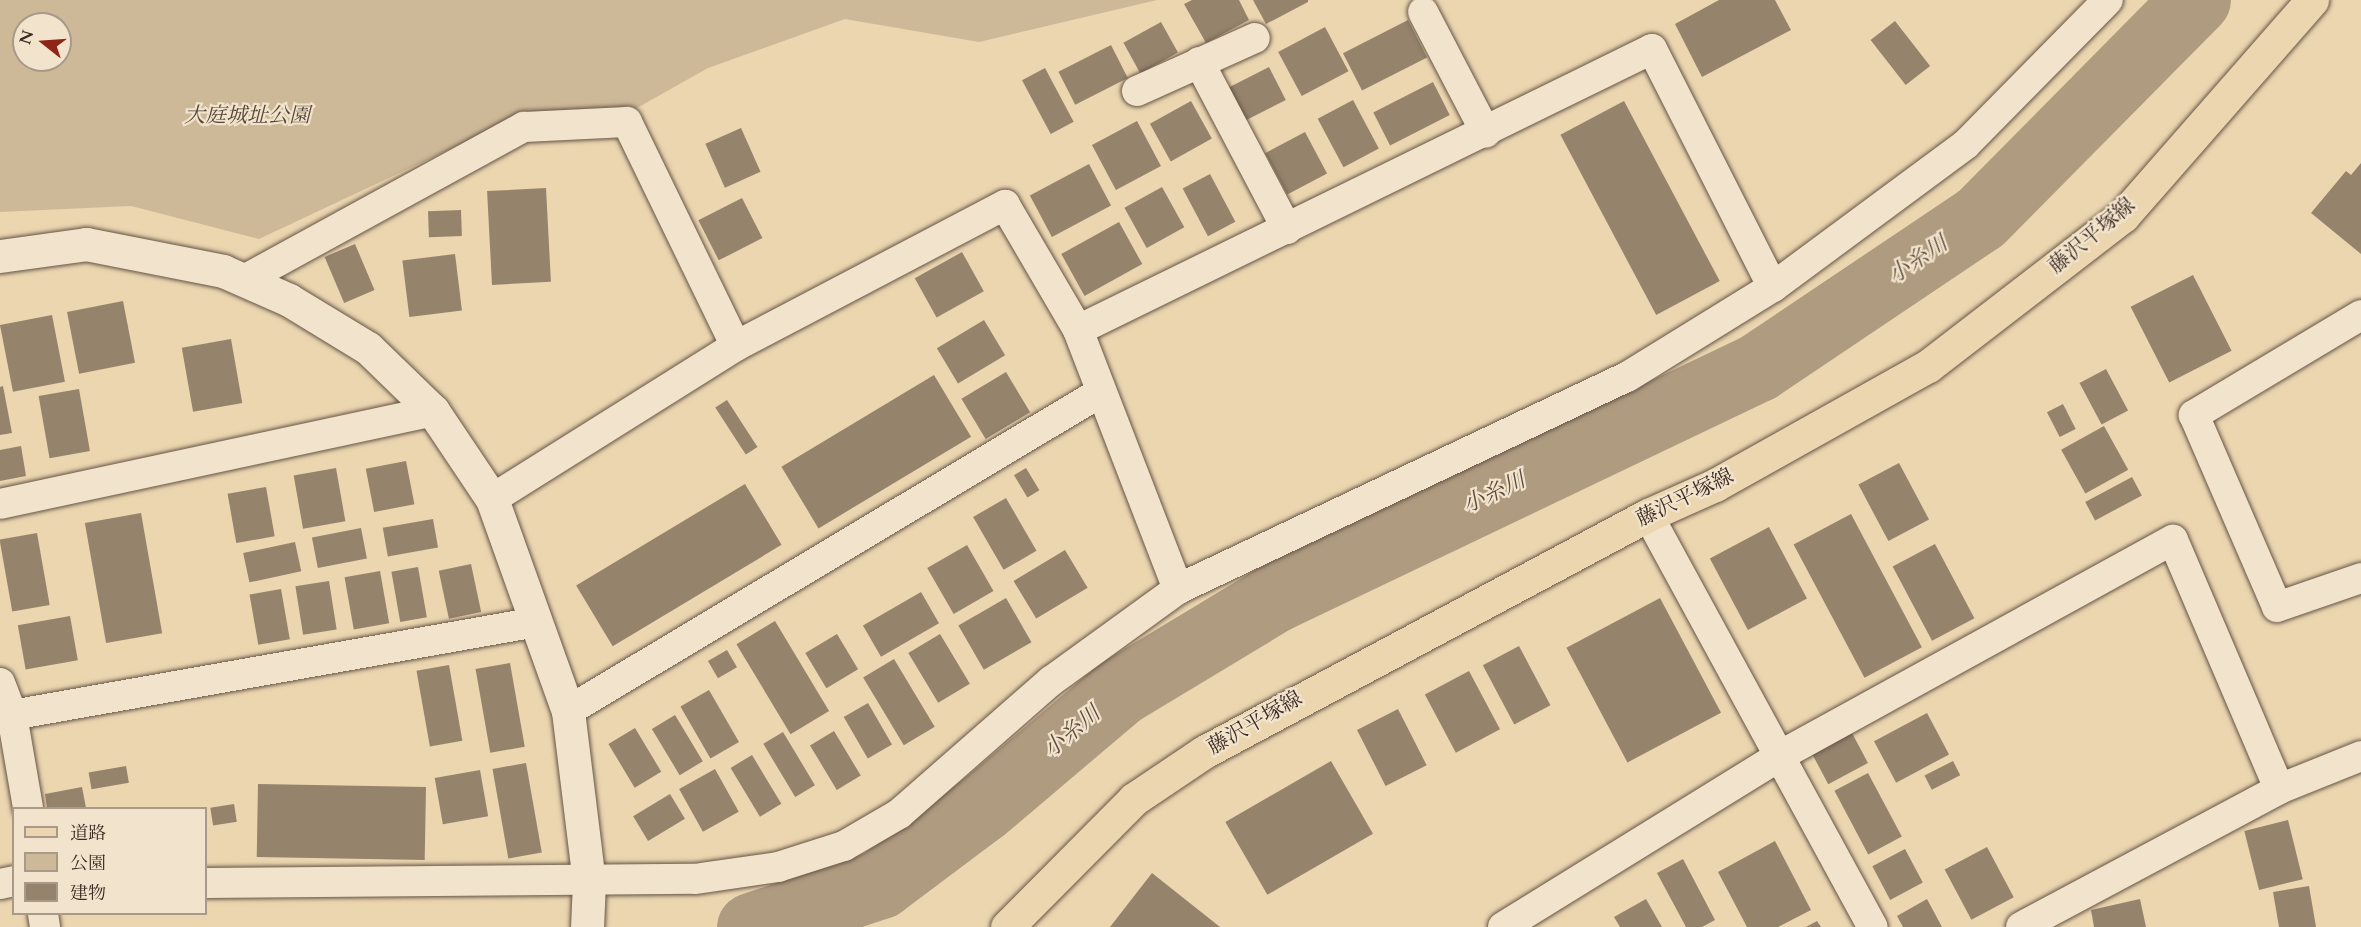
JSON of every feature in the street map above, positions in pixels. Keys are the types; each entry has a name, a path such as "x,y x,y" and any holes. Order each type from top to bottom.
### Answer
{"main road":[{"name":"藤沢平塚線","path":"1007,927 1134,799 1204,752 1648,515 1715,485 1928,366 2115,222 2312,0"}],"street":[{"path":"207,883 587,907 695,879 778,867 844,846 899,814 1051,681 1178,589 1627,377 1773,287 1966,144 2108,0"},
{"path":"1423,12 1486,134"},
{"path":"1137,91 1255,38"},
{"path":"1078,330 1486,134 1652,49 1773,287"},
{"path":"1199,62 1287,229"},
{"path":"244,280 524,127 627,122 736,346"},
{"path":"492,500 736,346 1005,204 1078,330 1178,589"},
{"path":"0,256 86,244 223,271 289,300 368,348 433,411 492,500 568,711 587,907"},
{"path":"2361,315 2194,415 2277,607 2361,578"},
{"path":"568,711 1101,392"},
{"path":"0,504 433,411"},
{"path":"1648,515 1783,754 1872,927"},
{"path":"1503,927 1783,754 2173,540 2279,789"},
{"path":"12,715 537,622"},
{"path":"0,683 12,715 28,807"},
{"path":"2021,927 2279,789 2361,756"}],"green space":[{"name":"大庭城址公園","path":"0,0 1157,0 979,42 845,19 708,68 630,112 523,115 259,239 131,206 0,212"}],"building":[{"path":"1192,0 1239,0 1249,20 1206,43 1184,4"},
{"path":"1253,0 1308,0 1308,2 1266,24"},
{"path":"1719,0 1775,0 1791,30 1702,77 1675,24"},
{"path":"1408,20 1427,57 1362,91 1343,53"},
{"path":"1895,21 1930,66 1906,85 1871,40"},
{"path":"1161,22 1178,53 1140,73 1123,43"},
{"path":"1325,27 1348,71 1302,96 1278,52"},
{"path":"1111,45 1128,78 1075,105 1058,72"},
{"path":"1269,67 1286,100 1239,124 1222,91"},
{"path":"1045,68 1074,122 1051,134 1022,80"},
{"path":"1433,82 1450,115 1390,145 1373,112"},
{"path":"1353,100 1379,149 1344,167 1318,119"},
{"path":"1191,101 1212,139 1171,161 1150,124"},
{"path":"1624,101 1720,281 1656,315 1560,135"},
{"path":"1137,121 1161,166 1116,190 1092,145"},
{"path":"741,128 761,172 725,188 705,144"},
{"path":"1305,132 1327,173 1287,195 1265,153"},
{"path":"2361,163 2361,254 2311,213 2346,171 2351,175"},
{"path":"1089,164 1111,205 1052,237 1030,195"},
{"path":"1210,174 1235,222 1208,236 1183,189"},
{"path":"1162,187 1184,227 1147,248 1124,208"},
{"path":"546,188 551,282 492,285 487,191"},
{"path":"742,198 762,238 719,260 698,220"},
{"path":"461,210 462,236 429,237 428,211"},
{"path":"1119,222 1142,264 1085,296 1061,254"},
{"path":"355,244 375,290 344,303 325,257"},
{"path":"962,252 984,291 937,318 915,278"},
{"path":"455,254 462,311 409,317 402,260"},
{"path":"2193,275 2232,351 2169,383 2131,307"},
{"path":"123,301 135,363 79,374 67,312"},
{"path":"52,315 65,382 13,392 0,325"},
{"path":"984,320 1005,355 958,383 937,348"},
{"path":"231,339 242,403 193,412 182,348"},
{"path":"2106,369 2128,410 2102,425 2080,383"},
{"path":"1006,372 1030,412 986,439 961,399"},
{"path":"934,375 971,437 819,528 781,467"},
{"path":"3,386 12,433 0,435 0,387"},
{"path":"79,389 90,451 50,458 39,396"},
{"path":"727,400 757,447 746,455 715,408"},
{"path":"2063,404 2076,429 2060,437 2047,412"},
{"path":"2104,426 2128,470 2085,493 2061,450"},
{"path":"21,446 26,476 0,481 0,450"},
{"path":"406,461 414,504 374,512 366,469"},
{"path":"1899,463 1929,520 1888,541 1858,485"},
{"path":"336,468 345,521 303,529 294,475"},
{"path":"1026,468 1039,490 1027,497 1014,475"},
{"path":"2132,477 2142,496 2095,520 2085,502"},
{"path":"745,484 782,545 613,646 576,585"},
{"path":"266,487 275,536 236,543 228,494"},
{"path":"1006,498 1036,551 1004,570 973,517"},
{"path":"141,513 162,633 106,643 85,523"},
{"path":"1851,514 1922,647 1864,678 1794,545"},
{"path":"433,519 438,548 388,556 383,528"},
{"path":"1769,527 1807,599 1748,630 1710,558"},
{"path":"361,528 367,558 318,568 312,538"},
{"path":"37,533 50,605 12,611 0,540"},
{"path":"295,542 301,571 249,582 243,553"},
{"path":"1935,544 1974,618 1932,641 1893,567"},
{"path":"967,545 994,591 954,614 927,568"},
{"path":"1065,550 1088,588 1036,619 1014,581"},
{"path":"471,564 481,612 449,619 439,571"},
{"path":"418,567 427,617 400,622 391,572"},
{"path":"380,571 389,623 354,629 345,577"},
{"path":"329,581 337,629 303,635 295,586"},
{"path":"281,589 290,639 258,645 249,595"},
{"path":"921,592 939,623 881,657 863,626"},
{"path":"1006,598 1032,642 984,670 958,626"},
{"path":"1660,598 1721,713 1627,763 1566,648"},
{"path":"70,616 78,660 26,670 18,625"},
{"path":"775,621 829,711 791,734 736,644"},
{"path":"837,634 858,669 826,688 805,653"},
{"path":"940,634 970,684 938,703 908,653"},
{"path":"1519,646 1550,705 1514,724 1483,665"},
{"path":"727,650 737,667 718,678 708,661"},
{"path":"894,659 935,727 904,745 863,678"},
{"path":"510,663 525,747 490,753 476,669"},
{"path":"449,665 462,741 430,747 417,671"},
{"path":"1469,671 1500,729 1456,753 1425,694"},
{"path":"709,690 739,742 710,758 680,706"},
{"path":"868,703 892,745 868,759 844,717"},
{"path":"1398,709 1427,765 1386,786 1357,730"},
{"path":"1927,713 1949,754 1896,783 1874,741"},
{"path":"675,715 703,761 680,775 652,729"},
{"path":"635,728 661,772 635,788 608,744"},
{"path":"834,731 861,776 837,790 810,745"},
{"path":"783,732 815,785 795,797 763,744"},
{"path":"1852,733 1868,763 1828,784 1812,754"},
{"path":"752,755 781,804 760,817 731,768"},
{"path":"1331,761 1373,834 1267,895 1225,822"},
{"path":"1953,761 1960,775 1932,790 1924,776"},
{"path":"526,763 542,853 508,859 493,769"},
{"path":"126,766 129,783 92,789 89,773"},
{"path":"715,769 739,812 703,832 679,789"},
{"path":"480,770 488,816 443,824 435,778"},
{"path":"1868,773 1902,837 1868,854 1834,791"},
{"path":"258,784 426,787 425,860 257,857"},
{"path":"82,787 86,807 47,807 45,794"},
{"path":"670,794 685,819 648,841 633,816"},
{"path":"234,804 237,822 213,826 210,808"},
{"path":"2288,820 2303,879 2259,890 2244,831"},
{"path":"1775,841 1811,910 1778,927 1747,927 1718,872"},
{"path":"1987,847 2014,897 1971,920 1945,870"},
{"path":"1905,849 1923,883 1890,900 1872,866"},
{"path":"1683,859 1715,920 1702,927 1686,927 1657,873"},
{"path":"1152,873 1220,927 1110,927"},
{"path":"2309,886 2316,927 2279,927 2273,892"},
{"path":"1646,899 1662,927 1620,927 1614,917"},
{"path":"1927,899 1942,927 1903,927 1897,916"},
{"path":"2140,899 2146,927 2094,927 2091,910"},
{"path":"1817,921 1821,927 1806,927"}],"waterway":[{"name":"小糸川","path":"751,927 880,884 983,807 1120,691 1274,598 1758,367 1980,218 2196,0"}]}
